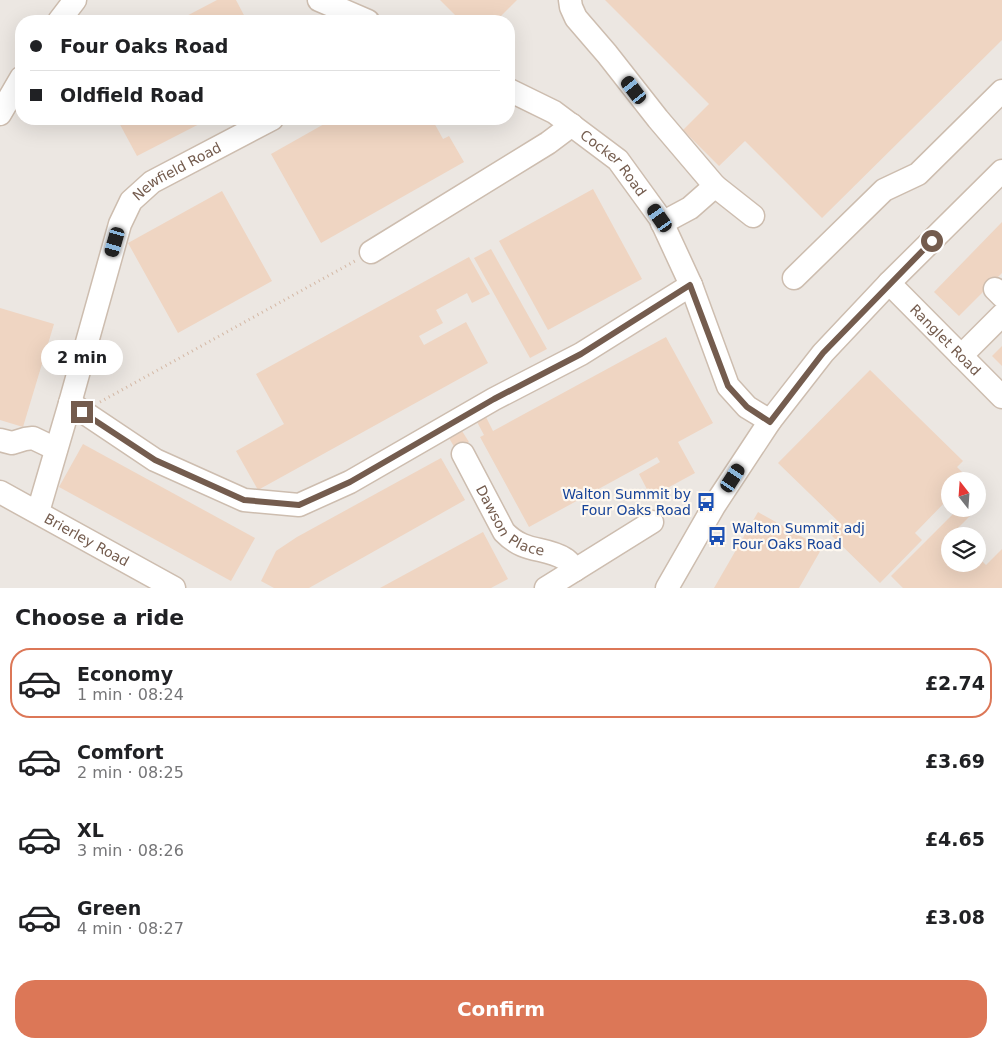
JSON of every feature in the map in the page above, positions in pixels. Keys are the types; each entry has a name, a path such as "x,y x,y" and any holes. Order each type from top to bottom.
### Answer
{"street":[{"path":"64,15 75,0"},
{"path":"319,0 354,15"},
{"path":"570,0 576,18 608,54 652,112 715,186 753,216"},
{"path":"0,114 15,88"},
{"path":"794,278 884,190 918,174 1002,91"},
{"name":"Cocker Road","path":"515,93 554,112 618,160 660,218 690,285 728,386 747,407 770,422"},
{"name":"Newfield Road","path":"38,512 56,449 76,407 120,224 131,202 152,182 261,125"},
{"path":"371,252 540,148 572,125"},
{"path":"667,588 714,506 770,422 823,353 889,283 1002,170"},
{"path":"662,223 690,208 715,186"},
{"name":"Ranglet Road","path":"889,283 1002,397"},
{"path":"76,407 155,460 244,500 299,505 350,482 494,399 581,354 690,285"},
{"path":"961,356 1002,315"},
{"path":"0,440 12,443 33,438 56,449"},
{"name":"Dawson Place","path":"463,454 504,532 513,541 523,546 566,559 575,570"},
{"name":"Brierley Road","path":"0,492 174,588"},
{"path":"546,588 652,522"}],"path":[{"path":"76,407 371,252"}],"shaded area":[{"path":"0,0 1002,0 1002,588 0,588"}],"building":[{"path":"217,0 236,0 244,15 188,15"},
{"path":"440,0 517,0 502,15 455,15"},
{"path":"605,0 1002,0 1002,40 822,218 745,141 719,166 683,130 709,104"},
{"path":"120,125 197,125 137,156"},
{"path":"322,125 435,125 443,139 449,136 464,162 321,243 271,154"},
{"path":"593,189 642,279 548,330 499,241"},
{"path":"222,191 272,281 178,333 128,243"},
{"path":"1002,222 1002,273 959,316 934,292"},
{"path":"491,249 547,349 530,358 474,258"},
{"path":"469,257 490,294 472,303 467,293 436,310 443,323 419,336 424,345 466,322 488,363 258,490 236,451 284,424 256,374"},
{"path":"0,308 54,324 23,427 0,420"},
{"path":"666,337 713,423 678,442 695,473 651,497 639,474 660,462 657,457 529,527 480,437 484,435 476,420 485,415 493,431"},
{"path":"1002,346 1002,366 992,356"},
{"path":"870,370 963,461 957,467 962,472 941,472 941,506 915,533 922,540 880,583 831,535 842,525 778,463"},
{"path":"462,431 469,442 456,450 449,438"},
{"path":"83,444 255,538 231,581 59,487"},
{"path":"441,458 465,500 309,588 274,588 261,581 276,551 297,537"},
{"path":"758,512 822,548 799,588 714,588"},
{"path":"949,518 968,518 959,527 941,527 941,572 986,572 986,565 1002,549 1002,588 903,588 891,576"},
{"path":"483,532 508,579 491,588 380,588"}],"place":[{"name":"Walton Summit by Four Oaks Road","path":"706,502"},
{"name":"Walton Summit adj Four Oaks Road","path":"717,536"}],"route":[{"path":"82,412 155,460 244,500 299,505 350,482 494,399 581,354 690,285 728,386 747,407 770,422 823,353 889,283 932,241"}]}
